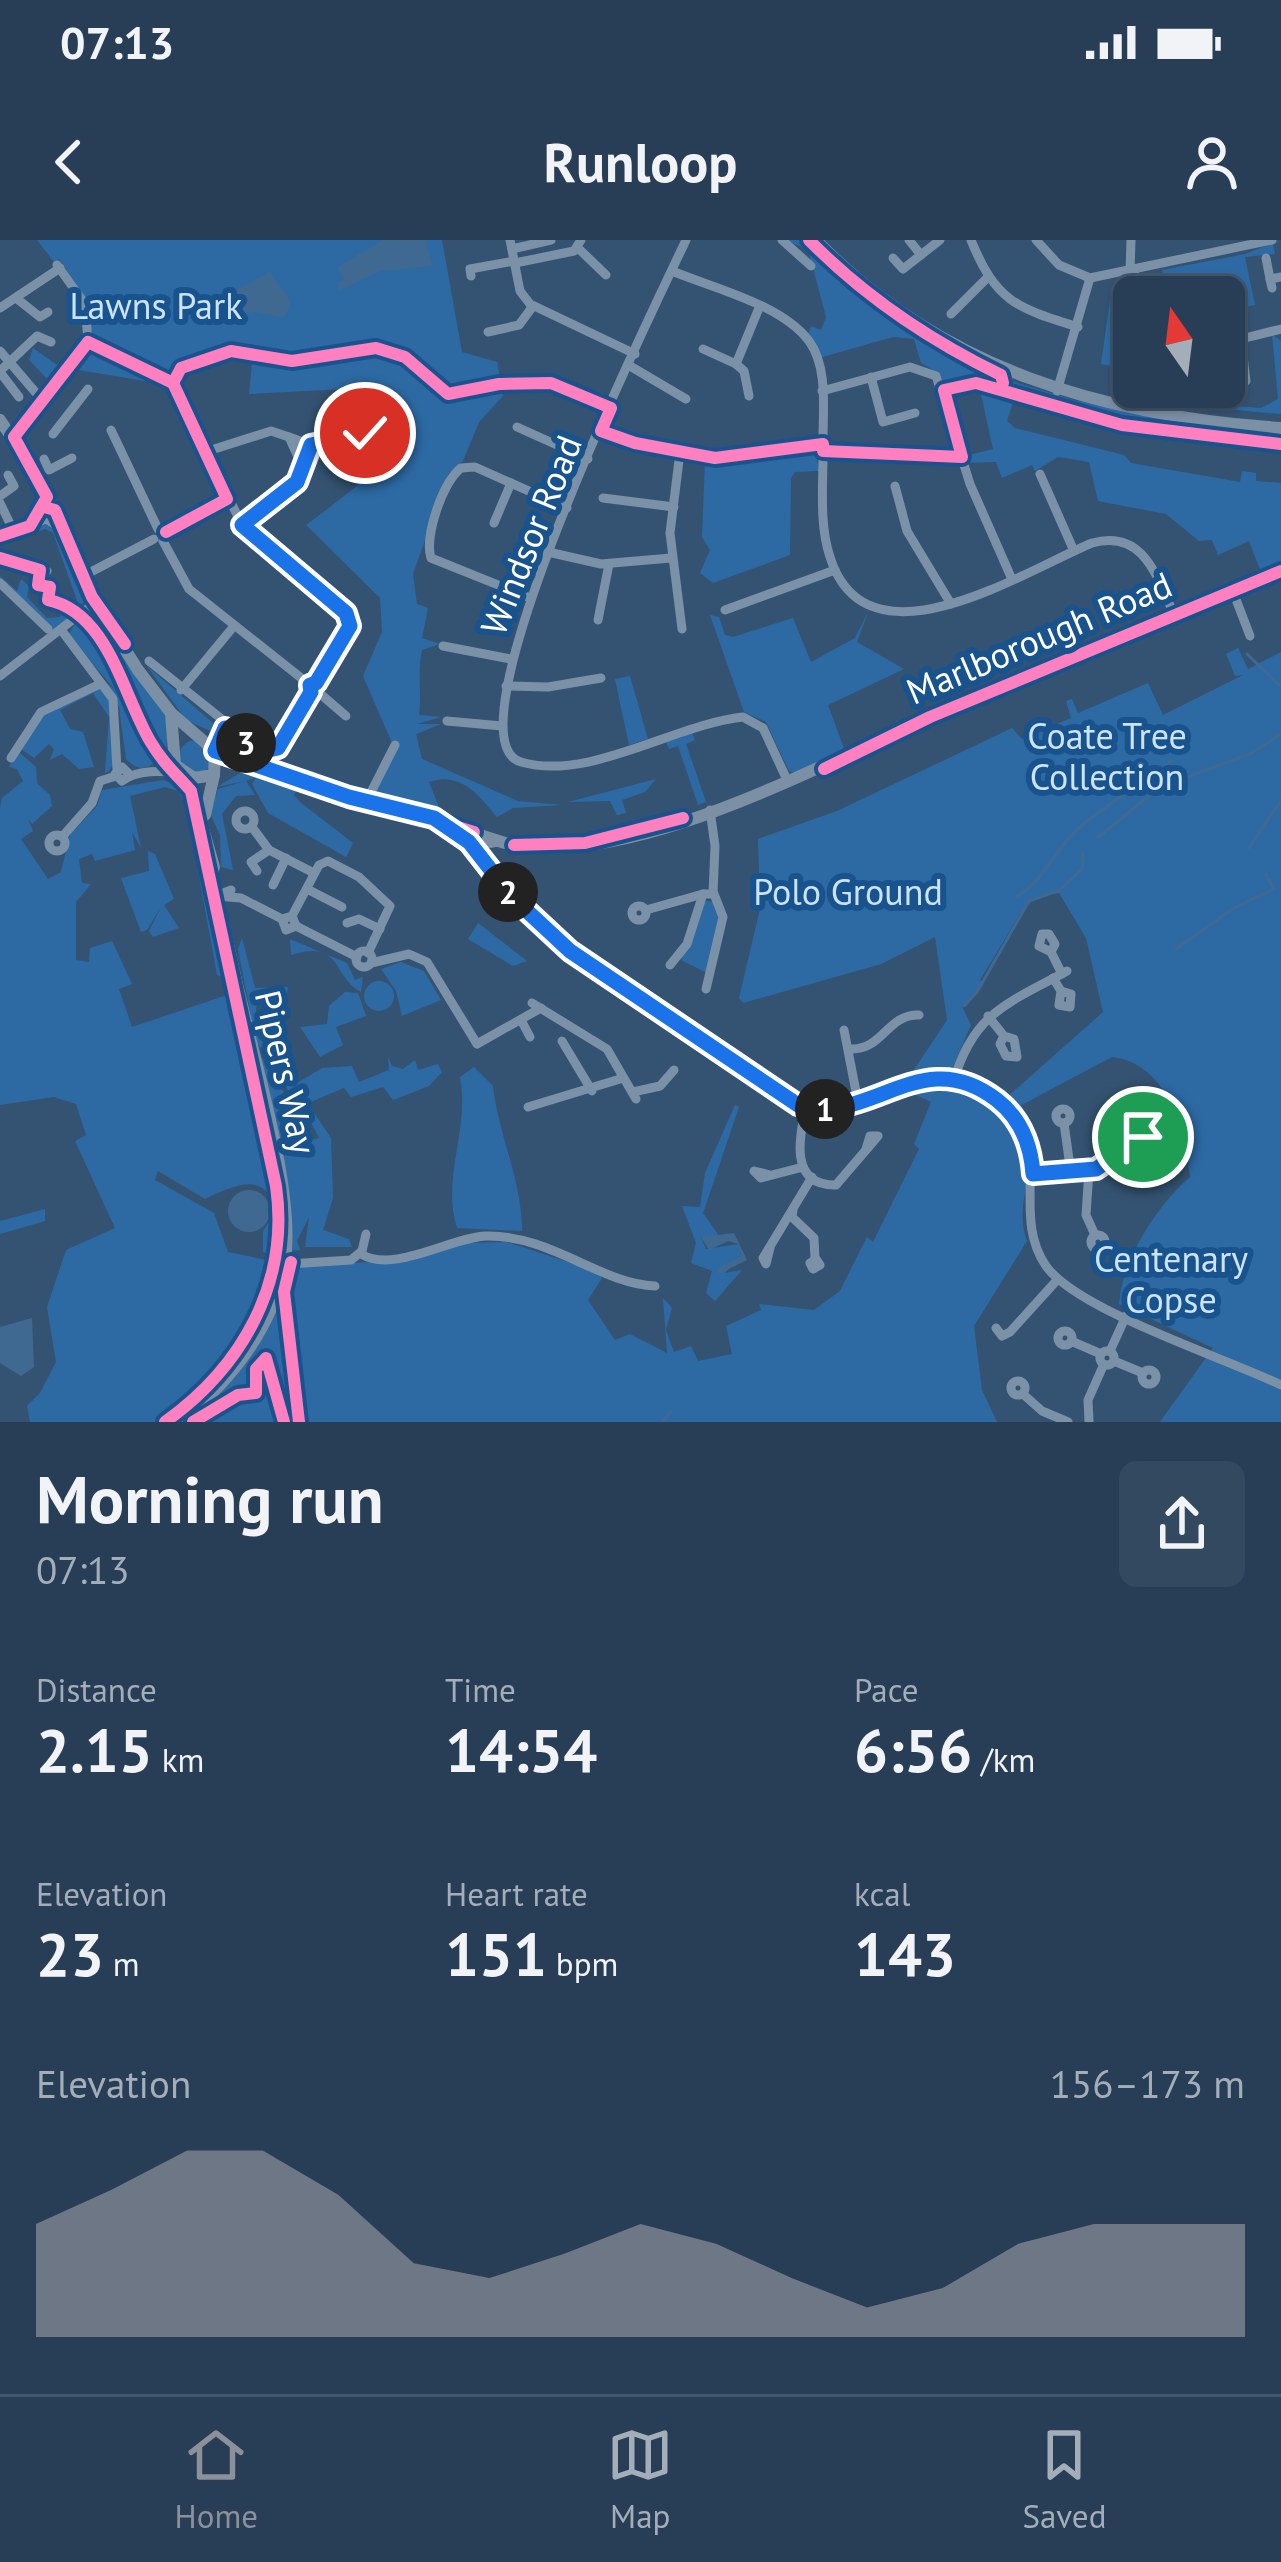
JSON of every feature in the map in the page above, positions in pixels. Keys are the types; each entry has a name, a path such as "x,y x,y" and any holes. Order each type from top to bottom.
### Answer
{"main road":[{"path":"827,240 868,279 937,328 1059,387"},
{"path":"806,248 899,312 1009,373 1179,410 1281,424"},
{"path":"0,420 14,437 47,460 48,509 62,527 97,600 142,661 171,713 246,764 434,818 475,842"},
{"name":"Marlborough Road","path":"475,842 538,848 585,843 710,809 788,782 1173,612 1281,571"},
{"path":"171,713 172,750 212,740"},
{"name":"Pipers Way","path":"204,820 215,774 212,740"},
{"name":"Pipers Way","path":"172,750 204,820 282,1193 284,1238 270,1307 248,1351 220,1386 177,1422"},
{"path":"185,775 215,774 246,764"}],"street":[{"path":"471,276 470,269 551,240"},
{"name":"Windsor Road","path":"502,726 511,658 528,597 686,240"},
{"path":"782,240 806,248 811,266"},
{"path":"909,240 921,255"},
{"path":"892,258 902,269 940,240"},
{"path":"971,240 987,278 1020,308 1078,327"},
{"path":"1036,240 1059,266 1090,278 1272,240"},
{"path":"1131,240 1134,276"},
{"path":"513,253 580,244 606,275"},
{"path":"513,253 520,291 533,306 632,360 686,399"},
{"path":"1266,258 1274,281"},
{"path":"0,308 58,266 82,296 89,328 87,346 14,437"},
{"path":"671,271 787,320 806,337 818,359 822,391 826,540 835,570 856,596 886,611 920,614 1107,539 1134,546 1149,560 1173,612"},
{"path":"951,314 987,278"},
{"path":"1059,387 1090,278"},
{"path":"16,298 40,317 48,311"},
{"path":"488,332 519,325 533,306"},
{"path":"736,364 759,308"},
{"path":"1246,381 1239,341 1281,329"},
{"path":"10,364 38,335 50,342"},
{"path":"703,349 744,371 748,396"},
{"path":"0,351 43,400"},
{"path":"142,661 181,690 212,740 270,752 285,739 350,626 346,613 242,525 173,383 182,368 217,354 269,355"},
{"path":"10,364 19,398"},
{"path":"822,391 913,367 940,381 967,475 1011,577"},
{"path":"1009,373 1006,390 1010,396 1097,419 1192,436 1281,444"},
{"path":"871,377 879,423 915,413"},
{"path":"52,434 84,393 60,380"},
{"path":"530,385 555,384 611,408"},
{"path":"206,452 268,431 313,444 343,441 363,436 365,425 356,417 313,444 292,487 242,525"},
{"path":"338,426 343,441"},
{"path":"517,428 588,459"},
{"path":"111,430 189,589 346,716"},
{"path":"602,431 680,452 724,458 823,444"},
{"path":"289,437 302,466"},
{"path":"680,452 671,558 682,629"},
{"path":"47,460 72,458"},
{"path":"528,597 440,565 428,551 456,470 475,467 567,508"},
{"path":"8,475 14,486 1,504 14,532"},
{"path":"1046,480 1074,550"},
{"path":"494,523 511,483"},
{"path":"895,486 907,531 951,604"},
{"path":"608,498 674,507"},
{"path":"87,580 227,499"},
{"path":"0,536 30,526 48,509"},
{"path":"548,552 609,565 671,558"},
{"path":"0,558 40,573 36,557"},
{"path":"598,620 609,565"},
{"path":"733,610 835,570"},
{"path":"0,583 47,629"},
{"path":"1232,589 1250,636"},
{"path":"2,672 97,600"},
{"path":"181,690 234,626"},
{"path":"62,631 97,673 115,706 122,772"},
{"path":"443,646 511,658"},
{"path":"506,686 548,687 601,678"},
{"path":"10,758 41,712 100,684"},
{"path":"447,721 502,726 508,754 522,763 540,764 607,756 743,717 764,730 788,782"},
{"path":"366,802 395,745"},
{"path":"157,771 172,750"},
{"path":"62,837 94,800 100,782 122,772 185,775"},
{"path":"670,965 691,934 708,894 716,846 710,809"},
{"path":"251,827 268,850 314,873"},
{"path":"475,842 531,916 570,951 757,1082 806,1108 858,1102 916,1080 954,1080 985,1091 1012,1114 1027,1141 1033,1174 1034,1239 1058,1279 1126,1316 1281,1385"},
{"path":"251,863 268,850"},
{"path":"286,858 275,881 290,884"},
{"path":"290,921 314,873 328,861 360,878 390,906 365,958"},
{"path":"307,889 327,906 342,907"},
{"path":"646,910 708,894 722,903 706,989"},
{"path":"222,901 247,901 365,958 404,954 424,959 477,1047 536,1005 608,1049 620,1079 635,1095 660,1086 674,1071"},
{"path":"346,923 358,915 380,929"},
{"path":"1051,952 1061,974 1061,992"},
{"path":"954,1080 966,1042 988,1016 1061,974"},
{"path":"851,1049 872,1046 893,1022 914,1011"},
{"path":"988,1016 1004,1036"},
{"path":"520,1019 530,1036"},
{"path":"573,1030 559,1042 592,1091"},
{"path":"844,1030 858,1102"},
{"path":"528,1107 620,1079"},
{"path":"806,1108 797,1144 803,1167 812,1177 836,1185 866,1149"},
{"path":"1033,1174 1090,1171 1143,1137 1147,1127 1137,1111"},
{"path":"1064,1123 1071,1174"},
{"path":"770,1175 803,1167"},
{"path":"1090,1171 1086,1215 1095,1235"},
{"path":"770,1248 779,1222 793,1210 812,1177"},
{"path":"793,1210 792,1217 814,1238 815,1258"},
{"path":"361,1254 366,1234"},
{"path":"282,1260 348,1260 361,1254 385,1258 475,1237 519,1238 655,1286"},
{"path":"996,1328 1002,1336 1010,1332 1058,1279"},
{"path":"1090,1422 1088,1400 1126,1316"},
{"path":"1071,1341 1143,1373"},
{"path":"1023,1394 1042,1411 1068,1422"}],"green space":[{"name":"Lawns Park","path":"37,240 442,240 462,352 497,362 501,383 445,392 410,357 378,346 292,357 275,357 265,347 227,349 176,368 169,385 73,369 88,337 89,312 59,259 54,262"},
{"path":"784,240 808,240 887,313 996,374 1001,386 974,380 947,387 938,373 921,363 914,339 893,337 819,358 808,335 811,326 821,330 826,317 808,249"},
{"path":"1281,240 1273,245 1275,254 1245,257 1255,305 1245,307 1245,276 1164,276 1162,270 1245,254"},
{"path":"1113,299 1113,366 1101,364"},
{"path":"1272,334 1281,341 1281,414 1225,408 1261,408 1278,399"},
{"path":"33,348 57,365 71,357 44,393 50,382 29,360"},
{"path":"367,349 410,361 444,395 469,395 501,386 503,396 479,422 463,461 449,473 413,574 417,604 428,608 422,638 440,644 422,650 419,715 441,717 417,724 441,724 416,734 422,759 518,801 562,805 513,808 497,817 468,788 440,779 429,782 441,812 371,795 395,750 363,676 382,632 380,598 306,525 386,456 398,431 396,420 380,387 249,394 253,355 293,362"},
{"path":"1011,381 1113,408 1281,433 1281,442 1145,427 1012,394"},
{"path":"979,385 1014,399 1007,421 1015,428 1124,455 1131,463 1240,482 1242,471 1256,473 1256,481 1281,483 1281,566 1261,572 1249,541 1218,555 1212,540 1199,541 1166,514 1098,501 1089,462 1058,457 1035,471 1032,465 1002,478 996,462 967,463 965,456 993,449"},
{"path":"816,451 819,471 795,472 791,478 790,555 713,583 700,573 710,550 702,537 705,461"},
{"path":"44,523 58,527 87,597 81,606 97,618 168,718 166,756 147,767 126,759 119,707 107,683 117,692 68,635 77,621 54,632 0,581 0,576 17,591 21,579 29,586 27,597 47,618 60,617 65,602 78,603 53,533 45,529 15,539"},
{"path":"869,610 857,642 904,669 828,705 845,751 795,773 789,771 766,722 744,712 710,615 719,617 725,635 733,637 793,618 811,662 855,638"},
{"path":"1238,648 1248,669 1281,652 1281,1422 1160,1422 1213,1348 1119,1304 1127,1270 1143,1235 1165,1202 1190,1177 1184,1140 1170,1102 1147,1072 1112,1057 1016,1108 1006,1098 1103,1012 1086,938 1059,893 1029,899 980,980 983,985 962,1006 971,1025 952,1069 943,1070 952,1073 949,1075 915,1077 863,1096 926,1071 913,1071 947,1020 935,937 881,964 743,1003 739,998 760,909 758,839 837,811 1012,728 1022,739 1071,718 1066,701 1072,699 1078,713 1148,683 1163,715 1243,675 1235,676 1226,654"},
{"path":"147,666 213,723 213,732 186,720"},
{"path":"630,676 648,739 629,745 615,679"},
{"path":"102,687 110,701 113,765 109,771 105,773 109,717 93,693 60,710 70,729 83,732 94,767 79,769 62,754 50,760 54,749 49,744 34,758 18,747 40,715"},
{"path":"692,733 695,740 686,744 706,802 698,805 678,746 669,749 666,742"},
{"path":"196,740 208,745 213,757 208,769 196,774 184,769 179,757 184,745"},
{"path":"17,750 36,767 37,783 50,795 52,806 32,824 28,819 33,831 21,839 48,879 61,872 70,835 97,806 102,790 163,780 187,791 225,978 217,975 186,805 178,791 165,787 130,796 141,848 132,832 135,850 95,861 92,854 79,859 82,883 91,884 76,902 76,960 89,962 90,948 112,941 132,984 119,989 132,1027 227,995 273,1179 277,1230 273,1255 263,1252 263,1231 274,1214 265,1190 248,1184 205,1199 158,1171 155,1180 214,1213 228,1252 271,1261 244,1332 214,1381 176,1415 154,1422 30,1422 27,1406 40,1393 56,1362 47,1307 66,1250 115,1228 75,1141 86,1135 76,1104 54,1097 0,1105 0,808 2,798 23,781 17,769 9,767"},
{"path":"243,771 300,783 294,795 300,802 353,843 346,857 268,813 252,784 256,777 246,781 255,795 236,796 222,814 233,870 221,867 220,835 210,813 218,789 245,781 217,787"},
{"path":"656,779 645,792 622,800 626,813 617,815 610,801 568,802"},
{"path":"148,851 155,854 174,899 164,905 179,928 153,937 149,931 162,905 141,932 121,878 149,871"},
{"path":"704,901 717,902 722,911 707,973 681,960"},
{"path":"478,923 527,961 513,966 468,939"},
{"path":"242,938 255,988 288,987 287,995 258,999 256,1010 265,1044 292,1086 322,1068 352,1066 359,1082 389,1070 388,1056 392,1066 403,1069 415,1060 418,1070 438,1064 442,1072 429,1086 393,1100 383,1087 351,1097 344,1088 299,1107 256,1041 238,949"},
{"path":"290,939 328,955 308,951 291,955"},
{"path":"328,955 347,963 355,980 363,977 361,992"},
{"path":"401,962 424,971 441,1000 402,1016 396,991 381,969"},
{"path":"379,981 394,996 379,1011 364,996"},
{"path":"345,992 358,993 366,1016 336,1027 343,1045 320,1057 300,1027 327,1024 329,1006"},
{"path":"251,1037 311,1140 319,1138 303,1107 311,1108 331,1138 333,1198 323,1230 349,1239 352,1247 305,1247 309,1217 297,1241 300,1250 289,1251"},
{"path":"474,1067 493,1086 522,1231 457,1228 452,1191 461,1116 460,1077"},
{"path":"953,1082 984,1097 1008,1118 1027,1162 1023,1215 1027,1241 974,1326 982,1390 997,1422 181,1422 220,1392 249,1356 287,1268 395,1260 465,1243 507,1242 598,1272 602,1278 588,1300 615,1340 630,1334 667,1353 663,1298 672,1308 666,1330 674,1352 691,1346 698,1361 732,1354 726,1326 761,1310 759,1304 814,1310 840,1291 867,1237 873,1242 919,1149 914,1144 931,1102 908,1091 845,1112 808,1115 898,1089"},
{"path":"735,1105 739,1107 703,1213 720,1237 701,1237 706,1249 739,1244 741,1256 725,1273 742,1270 715,1301 706,1293 712,1271 691,1263 696,1243 682,1206 700,1207 705,1173"},
{"path":"45,1209 45,1221 0,1234 0,1221"}],"shaded area":[{"path":"383,240 426,240 432,266 380,271 340,290 337,283 344,280 338,267"},
{"path":"270,272 290,301 288,312 282,317 254,312 218,316 216,311 238,289"},
{"path":"249,1190 264,1196 270,1211 264,1226 249,1232 234,1226 228,1211 234,1196"},
{"path":"734,1233 747,1260 719,1274 717,1269 741,1256 739,1244 728,1241 709,1250 701,1237"},
{"path":"32,1318 34,1367 21,1376 0,1363 0,1327"}],"waterway":[{"path":"1247,654 1281,687"},
{"path":"1097,838 1160,787 1250,754 1281,734"},
{"path":"1017,896 1035,882 1079,828 1171,761"},
{"path":"1249,848 1281,800"},
{"path":"964,1006 977,992 1029,901 1060,890 1082,869 1083,853"},
{"path":"1176,949 1234,908 1274,889 1266,874"},
{"path":"662,1422 671,1412"}],"cycle path":[{"path":"809,240 876,299 1001,375 1003,383"},
{"path":"0,536 30,526 47,497 14,437 88,342 173,383"},
{"path":"173,383 181,368 231,351 292,361 376,348 405,357 448,394 499,384 551,383 611,408 601,431 635,443 715,458 823,444 823,451 962,457 944,390 976,383 1122,425 1281,444"},
{"path":"166,532 227,499 173,383"},
{"path":"44,507 55,510 92,597 125,644"},
{"path":"0,558 40,570 38,585 50,587 48,600 69,608 100,638 150,741 191,791 276,1186 275,1256 255,1320 217,1376 165,1422"},
{"path":"824,769 930,717 1281,571"},
{"path":"308,781 474,832"},
{"path":"514,845 585,843 683,818"},
{"path":"291,1262 284,1292 299,1422"},
{"path":"193,1422 238,1395 256,1393 256,1369 266,1358 284,1422"}],"route":[{"path":"365,433 311,445 297,482 242,525 276,559 346,613 350,626 316,683 310,685 311,692 278,748 260,752 225,728 217,737 215,751 349,797 434,818 469,842 512,897 570,951 757,1082 798,1105 836,1108 916,1080 964,1082 985,1091 1012,1114 1027,1141 1033,1174 1096,1169 1143,1137"}],"park label":[{"name":"Coate Tree Collection","path":"1107,756"},
{"name":"Polo Ground","path":"848,892"},
{"name":"Centenary Copse","path":"1171,1280"}]}
